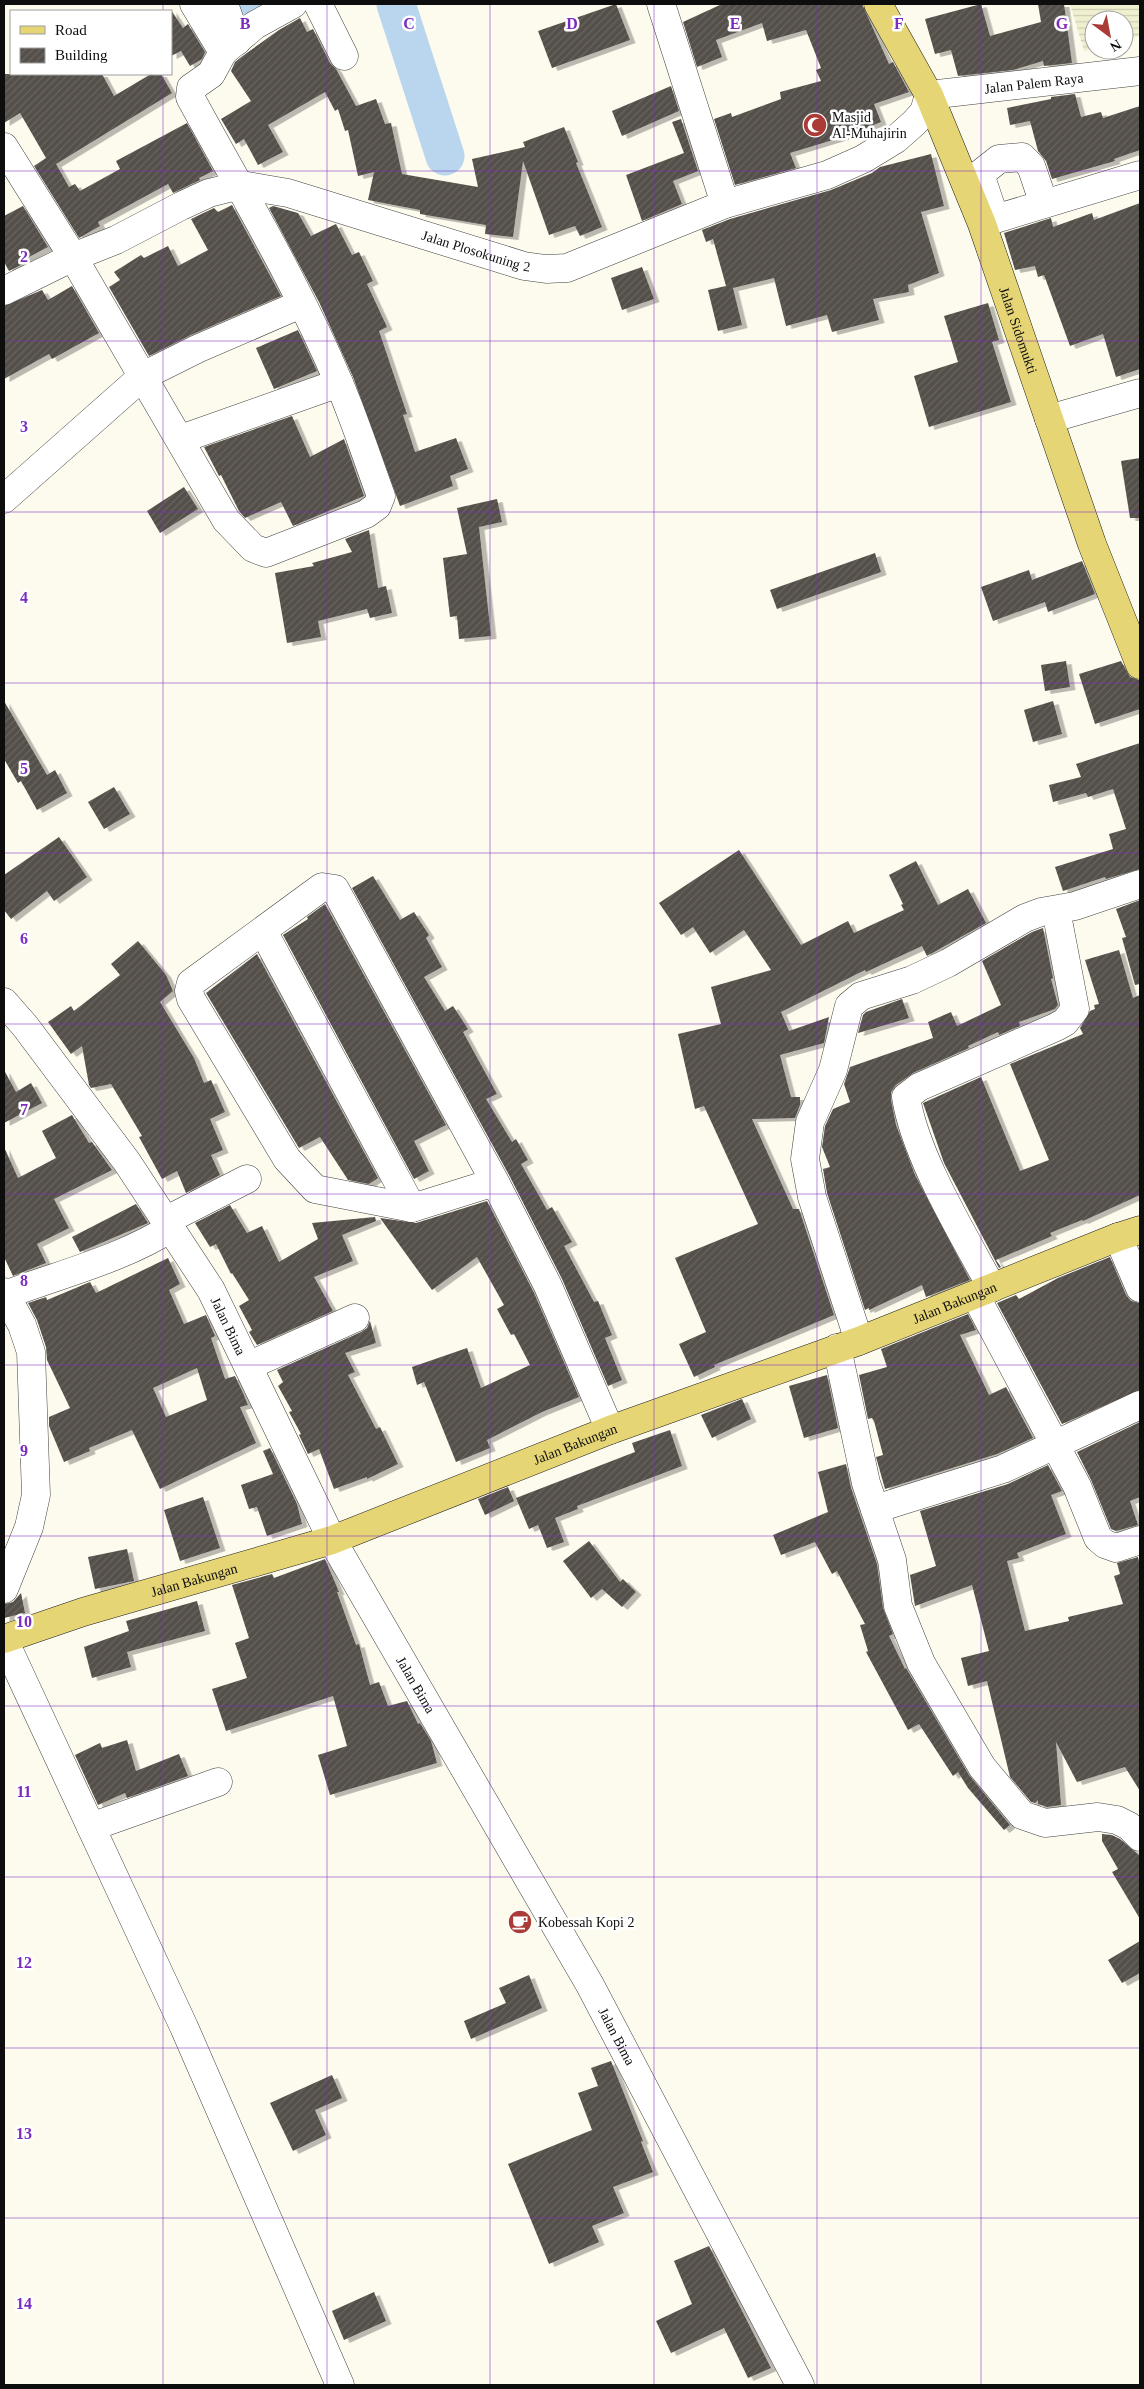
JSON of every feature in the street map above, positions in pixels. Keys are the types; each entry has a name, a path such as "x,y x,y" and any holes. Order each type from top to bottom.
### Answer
{"main road":[{"name":"Jalan Sidomukti","path":"878,4 928,96 982,224 1092,544 1140,665"},
{"name":"Jalan Bakungan","path":"4,1639 83,1612 332,1540 610,1430 848,1345 1129,1234"}],"street":[{"path":"194,4 230,47"},
{"path":"224,4 230,47"},
{"path":"4,147 73,257 181,439 226,520 253,548 266,553 366,514 377,506 381,496 339,383 302,304 241,185 189,94 191,88 211,74 230,47 255,25 293,4"},
{"path":"318,4 344,56"},
{"path":"661,4 725,204"},
{"name":"Jalan Palem Raya","path":"928,96 1140,71"},
{"name":"Jalan Plosokuning 2","path":"4,292 73,257 116,240 202,196 241,185 288,193 404,231 524,266 546,269 567,268 725,204 827,175 863,159 896,139 914,123 924,112 928,96"},
{"path":"1044,204 1140,175"},
{"path":"4,499 143,376 197,349 302,304"},
{"path":"181,439 339,383"},
{"path":"1049,419 1140,393"},
{"path":"1140,884 1075,906 1041,912 1025,918 948,963 912,980 861,996 849,1006 833,1070 810,1122 805,1159 812,1197 848,1345 866,1483 892,1560 898,1606 921,1663 982,1767 1022,1815 1045,1823 1098,1817 1117,1820 1129,1826 1140,1837"},
{"path":"495,1182 412,1208 315,1189 287,1159 192,999 189,991 191,983 322,887 335,889 495,1182 548,1286 610,1430"},
{"path":"1056,910 1075,1009 1072,1015 1056,1028 919,1087 906,1097 918,1136 983,1292 1077,1486 1098,1538 1105,1544 1116,1548 1140,1540"},
{"path":"263,931 412,1208"},
{"name":"Jalan Bima","path":"4,1002 14,1032 127,1162 211,1290 332,1540 590,1985 800,2385"},
{"path":"4,1589 29,1527 36,1495 31,1352 22,1325 4,1293 125,1251 157,1237 169,1224 247,1179"},
{"path":"1129,1234 1140,1288"},
{"path":"248,1366 355,1318"},
{"path":"875,1509 1003,1469 1140,1405"},
{"path":"4,1639 184,2027 340,2385"},
{"path":"91,1827 218,1782"}],"green space":[{"path":"1070,4 1140,4 1140,36 1134,38 1134,10 1084,10 1084,51"}],"building":[{"path":"616,4 630,40 552,68 538,31"},
{"path":"722,4 862,4 889,64 893,62 909,92 874,104 881,122 846,136 790,153 796,168 735,185 714,119 731,113 732,117 781,99 780,92 821,81 816,70 821,68 806,30 767,41 762,23 716,40 722,57 697,67 683,22"},
{"path":"981,4 990,36 1041,22 1038,4 1064,4 1072,63 1044,66 1043,61 1013,70 958,76 951,50 935,54 925,19"},
{"path":"172,12 183,28 188,24 205,52 202,59 190,66 181,51 172,56"},
{"path":"300,18 307,32 313,29 330,63 336,69 356,106 376,99 385,124 391,123 402,174 478,187 472,159 525,147 523,142 564,127 578,162 576,163 602,227 580,236 575,226 549,235 523,161 513,237 485,234 486,225 420,214 420,210 368,200 374,172 358,176 348,130 345,131 338,109 335,111 325,92 268,125 283,152 258,165 244,139 236,144 221,119 251,101 231,71 235,62 244,55 279,30"},
{"path":"4,74 103,75 114,96 149,75 162,75 172,93 56,164 69,187 75,184 80,191 120,169 116,161 187,123 213,171 199,178 200,180 173,193 168,184 98,222 100,226 79,238 34,166 46,158 20,113 4,123"},
{"path":"671,86 679,111 622,136 612,111"},
{"path":"1075,94 1081,117 1101,112 1103,118 1140,106 1140,150 1114,159 1115,161 1052,179 1046,161 1038,151 1030,121 1010,125 1007,108 1051,99 1051,97"},
{"path":"681,119 698,171 673,181 682,204 642,221 626,175 684,153 672,122"},
{"path":"931,154 944,206 921,212 939,273 908,285 909,292 873,299 879,320 832,332 827,315 786,326 774,278 733,288 742,325 718,331 708,290 726,286 713,239 706,242 702,230 730,219 831,190 872,173 880,167"},
{"path":"1140,203 1140,369 1116,377 1103,334 1070,346 1044,275 1038,277 1035,266 1015,270 1004,233 1051,218 1053,227 1092,213 1094,220"},
{"path":"232,205 281,296 191,335 149,356 109,287 120,280 114,272 141,255 144,258 168,246 178,266 208,250 191,219 214,208 218,212"},
{"path":"23,206 48,247 25,259 27,262 9,271 4,262 4,216"},
{"path":"273,206 298,213 311,236 336,224 352,255 359,252 373,281 367,284 387,327 379,331 407,414 403,415 415,452 456,438 468,469 450,476 453,486 400,506 353,377 319,302 269,208"},
{"path":"642,267 654,299 622,310 611,278"},
{"path":"72,286 99,333 52,359 49,354 4,379 4,306 42,290 48,300"},
{"path":"988,303 999,340 992,342 1011,402 929,427 914,376 958,362 944,316"},
{"path":"298,330 317,371 274,389 256,348"},
{"path":"292,416 310,457 344,439 364,496 293,526 281,502 245,518 239,511 204,447"},
{"path":"1140,458 1140,518 1130,518 1121,461"},
{"path":"184,487 198,509 160,533 147,511"},
{"path":"497,499 502,522 479,527 491,636 459,639 457,616 450,617 443,558 467,554 457,508"},
{"path":"369,530 378,588 386,586 392,613 370,618 367,609 318,621 321,637 287,643 275,573 314,566 312,563 352,552 345,539"},
{"path":"875,553 881,572 777,609 770,590"},
{"path":"1082,561 1095,594 1048,612 1045,602 993,621 981,587 1029,570 1032,580"},
{"path":"1066,661 1070,687 1045,691 1041,665"},
{"path":"1121,661 1130,677 1139,680 1140,709 1095,724 1079,674"},
{"path":"4,701 47,775 55,770 67,793 37,810 21,781 18,783 4,759"},
{"path":"1053,701 1062,734 1033,742 1024,710"},
{"path":"1140,743 1140,869 1106,879 1105,877 1063,891 1055,867 1113,849 1109,834 1126,829 1113,789 1088,797 1086,793 1053,802 1049,785 1081,777 1076,764"},
{"path":"114,787 130,814 104,829 88,802"},
{"path":"59,837 87,877 54,901 47,891 11,919 4,910 4,875"},
{"path":"739,850 801,945 848,921 854,933 904,910 889,875 916,861 938,905 968,889 986,923 927,956 922,946 866,972 865,970 781,1012 789,1031 829,1017 824,1043 780,1055 791,1097 800,1097 800,1105 795,1118 752,1119 793,1209 799,1209 834,1315 714,1365 715,1367 694,1377 679,1344 706,1332 675,1258 758,1224 704,1106 695,1109 678,1034 721,1024 711,987 771,970 744,930 710,953 693,927 681,935 659,903"},
{"path":"373,876 400,920 414,912 429,935 426,938 442,967 424,977 445,1011 453,1006 468,1029 463,1032 497,1094 486,1099 512,1142 516,1139 528,1160 521,1164 547,1210 552,1207 572,1242 564,1246 594,1302 598,1301 612,1335 605,1338 622,1380 608,1386 562,1279 509,1175 352,888"},
{"path":"1140,900 1140,984 1135,985 1122,938 1126,937 1116,909"},
{"path":"325,904 446,1125 414,1141 429,1171 414,1179 283,935 308,919 307,917"},
{"path":"1043,928 1053,978 1051,979 1058,1005 1055,1009 1019,1022 1020,1026 999,1035 998,1032 968,1046 969,1048 913,1073 896,1085 891,1092 896,1125 915,1175 970,1280 926,1297 922,1285 869,1310 869,1308 865,1310 827,1193 823,1169 830,1167 822,1147 825,1126 833,1109 850,1102 844,1084 850,1067 933,1038 928,1022 951,1012 957,1026 1001,1005 982,961 1032,932"},
{"path":"138,941 166,975 173,991 160,1002 194,1058 204,1083 211,1080 225,1112 210,1119 223,1150 211,1155 220,1175 186,1193 177,1171 162,1179 139,1137 142,1136 111,1084 91,1088 82,1046 71,1054 48,1022 71,1006 74,1011 120,975 111,964"},
{"path":"1119,950 1133,998 1140,995 1140,1195 1083,1221 1050,1233 1052,1236 996,1260 1001,1267 999,1268 944,1163 923,1103 981,1077 1020,1171 1049,1160 1010,1064 1083,1034 1080,1028 1090,1011 1095,1009 1094,1005 1099,1004 1085,960"},
{"path":"257,954 378,1178 369,1184 348,1180 320,1137 299,1148 206,993"},
{"path":"902,999 909,1018 858,1033 863,1015 866,1012"},
{"path":"4,1070 16,1092 31,1083 42,1103 4,1123"},
{"path":"72,1115 89,1143 92,1142 112,1170 54,1199 69,1228 37,1244 46,1263 13,1276 4,1257 4,1147 18,1178 56,1158 42,1131"},
{"path":"487,1201 534,1293 579,1397 542,1412 487,1440 490,1448 456,1462 424,1382 417,1385 412,1367 467,1348 481,1388 530,1365 514,1334 511,1335 497,1309 504,1305 477,1257 432,1290 380,1218 416,1223"},
{"path":"136,1204 148,1223 80,1252 72,1237"},
{"path":"230,1205 247,1233 262,1226 279,1262 318,1239 312,1223 375,1217 376,1221 342,1235 353,1261 314,1277 333,1311 257,1345 249,1332 252,1330 239,1306 249,1300 231,1274 216,1244 210,1247 195,1223"},
{"path":"1110,1257 1126,1295 1131,1301 1140,1303 1140,1390 1062,1424 997,1303 1016,1295 1019,1299 1058,1278"},
{"path":"168,1258 180,1284 169,1290 184,1324 206,1315 215,1336 211,1338 225,1379 235,1376 248,1405 240,1407 256,1443 160,1489 132,1430 89,1448 90,1451 64,1462 49,1426 49,1417 70,1408 47,1360 46,1347 37,1320 28,1303 46,1297 47,1300 90,1282 96,1293","holes":["197,1368 207,1400 166,1417 153,1388"]},
{"path":"968,1314 976,1330 960,1335 989,1395 1006,1387 1033,1438 997,1454 885,1489 876,1457 883,1455 874,1421 872,1418 868,1419 859,1375 887,1367 881,1349"},
{"path":"370,1321 376,1343 345,1353 355,1372 348,1375 376,1429 380,1427 398,1464 367,1479 367,1477 334,1489 319,1449 308,1454 299,1435 301,1434 289,1412 292,1411 278,1386 283,1382 277,1370 361,1332 367,1328"},
{"path":"827,1375 838,1428 804,1438 789,1386"},
{"path":"742,1399 751,1419 712,1438 701,1415"},
{"path":"1140,1422 1140,1497 1130,1501 1138,1525 1116,1531 1111,1529 1077,1452"},
{"path":"670,1430 682,1466 577,1506 578,1509 555,1518 564,1542 547,1548 538,1525 529,1529 516,1498 635,1452 632,1443"},
{"path":"270,1448 297,1504 302,1524 267,1536 257,1507 249,1509 241,1485 273,1474 263,1451"},
{"path":"846,1464 851,1488 877,1564 883,1608 893,1634 889,1636 905,1669 969,1775 1010,1825 1004,1830 968,1788 958,1772 953,1776 919,1724 908,1730 866,1652 868,1651 860,1625 865,1624 837,1571 832,1574 815,1542 781,1555 773,1535 828,1512 818,1472"},
{"path":"1048,1465 1062,1491 1051,1495 1066,1534 1017,1553 1019,1558 1007,1561 1025,1631 1069,1621 1068,1617 1123,1604 1114,1576 1120,1574 1117,1563 1138,1557 1140,1566 1140,1791 1125,1767 1077,1782 1056,1742 1061,1805 1047,1807 1038,1804 1038,1800 1035,1803 1031,1802 1010,1777 987,1681 968,1686 961,1658 989,1651 972,1585 915,1606 910,1575 936,1566 920,1511 1008,1484"},
{"path":"508,1487 514,1501 485,1515 478,1499"},
{"path":"203,1497 220,1548 180,1561 164,1510"},
{"path":"589,1541 620,1582 623,1579 636,1592 622,1607 602,1589 591,1598 563,1561"},
{"path":"127,1549 134,1581 95,1589 88,1557"},
{"path":"325,1559 339,1592 337,1592 356,1645 359,1644 370,1685 379,1682 388,1706 407,1701 418,1724 420,1723 431,1741 437,1763 330,1795 318,1755 347,1746 333,1696 226,1731 212,1689 247,1678 235,1643 249,1638 232,1585 272,1574 274,1578"},
{"path":"21,1593 25,1613 4,1618 4,1604 13,1602"},
{"path":"197,1601 205,1631 127,1652 131,1667 92,1678 84,1647 129,1631 126,1621"},
{"path":"127,1740 136,1771 179,1754 188,1776 127,1798 125,1793 98,1805 75,1755 100,1743 102,1748"},
{"path":"1102,1834 1112,1835 1120,1839 1140,1856 1140,1919 1112,1872 1118,1869 1102,1841"},
{"path":"1140,1941 1140,1973 1122,1983 1108,1960"},
{"path":"529,1975 542,2008 471,2039 464,2021 506,2003 499,1988"},
{"path":"611,2061 643,2141 641,2142 653,2172 613,2187 624,2213 592,2226 599,2242 549,2264 508,2164 592,2130 578,2093 598,2086 591,2068"},
{"path":"332,2075 342,2098 315,2110 326,2135 293,2151 270,2103"},
{"path":"709,2246 771,2368 748,2378 724,2328 671,2353 656,2321 692,2304 674,2261"},
{"path":"374,2292 386,2321 344,2340 332,2311"}],"waterway":[{"path":"254,6 269,4"},
{"path":"396,4 445,156"}],"place":[{"name":"Masjid Al-Muhajirin","path":"815,125"},
{"name":"Kobessah Kopi 2","path":"520,1922"}]}
